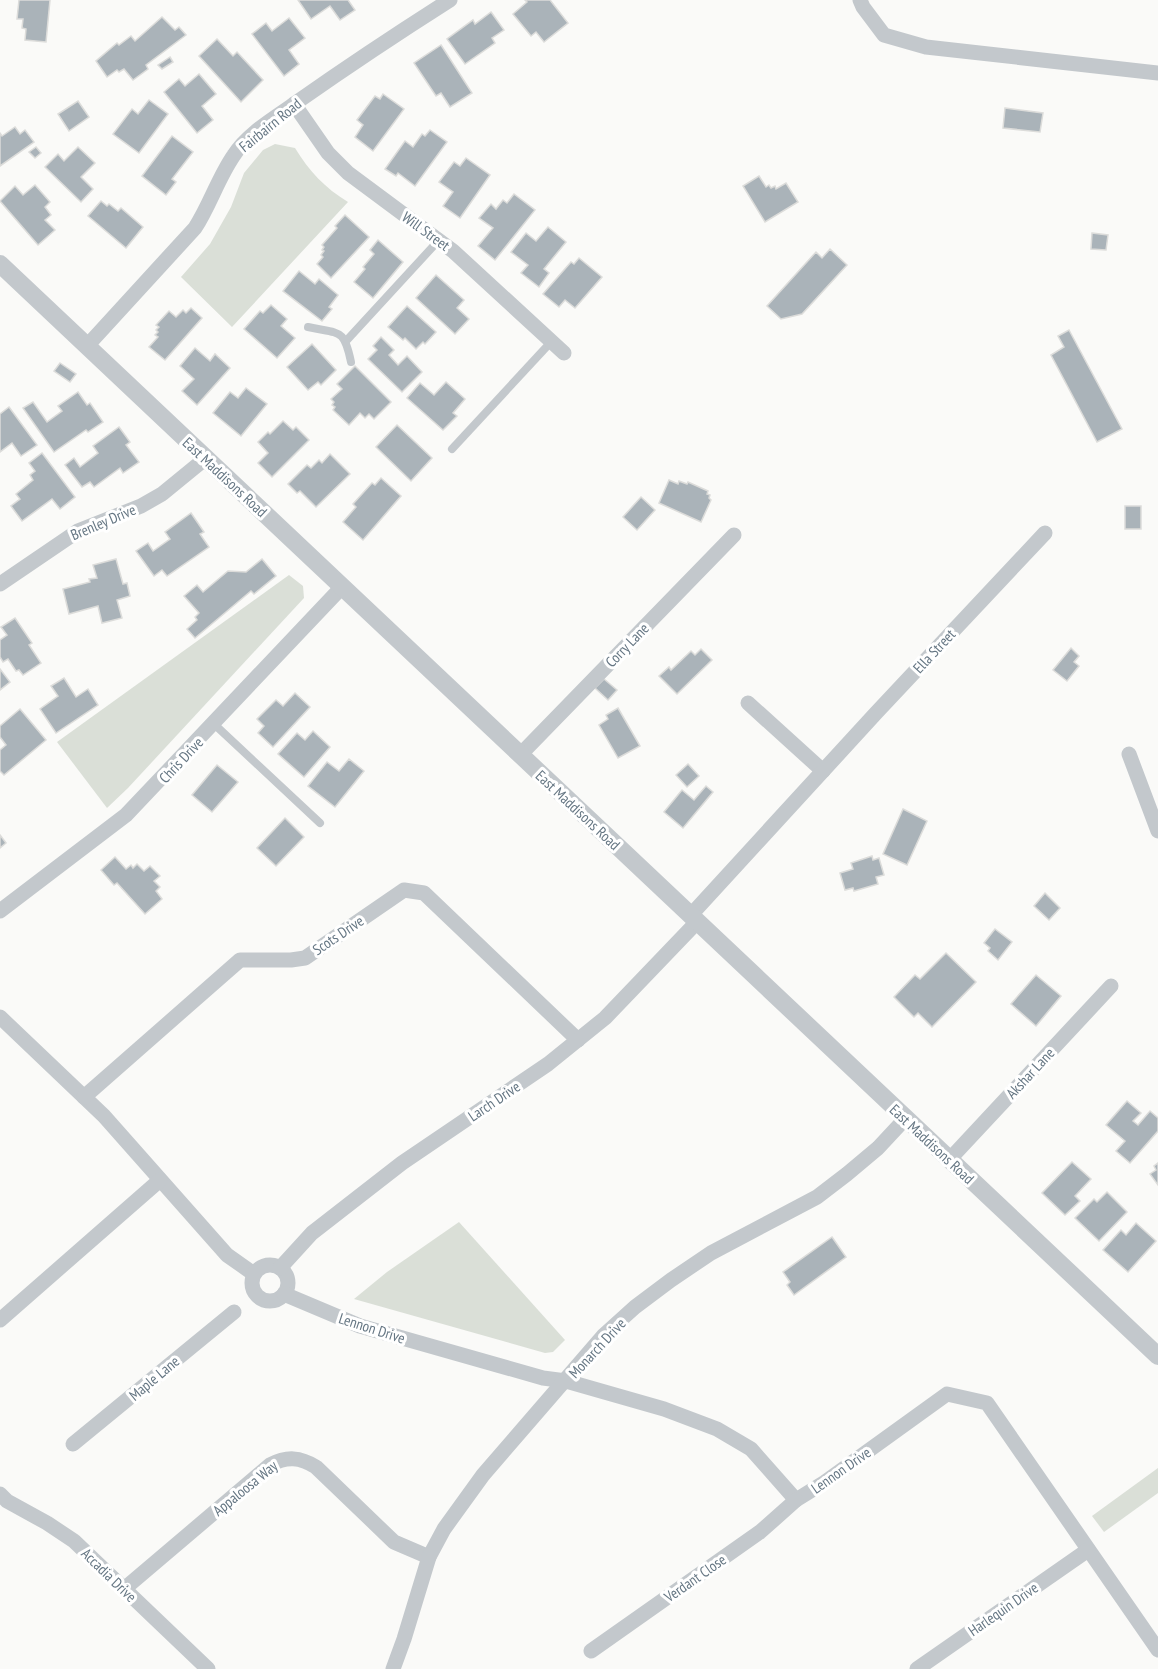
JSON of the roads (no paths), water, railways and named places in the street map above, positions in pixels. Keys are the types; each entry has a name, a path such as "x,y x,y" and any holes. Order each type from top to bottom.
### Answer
{"street":[{"name":"Fairbairn Road","path":"87,346 195,228 234,155 242,145 294,104 357,60 450,0"},
{"path":"860,0 884,35 926,47 1158,73"},
{"name":"Will Street","path":"294,104 328,153 348,173 439,240 564,353"},
{"name":"East Maddisons Road","path":"0,264 1158,1356"},
{"name":"Brenley Drive","path":"0,584 78,531 141,506 162,494 206,459"},
{"name":"Ella Street","path":"693,919 823,771 1045,533"},
{"name":"Corry Lane","path":"520,755 734,535"},
{"name":"Chris Drive","path":"0,911 126,815 342,587"},
{"path":"748,703 823,771"},
{"path":"1129,753 1158,831"},
{"name":"Scots Drive","path":"84,1097 240,960 291,960 305,957 404,890 424,893 578,1040"},
{"name":"Larch Drive","path":"280,1268 312,1233 402,1163 548,1064 578,1040 605,1017 693,919"},
{"name":"Akshar Lane","path":"949,1160 1111,986"},
{"path":"0,1017 104,1116 227,1255 254,1274 266,1265 280,1268 288,1280 284,1294"},
{"name":"Monarch Drive","path":"393,1669 429,1557 444,1529 483,1475 604,1335 635,1307 711,1253 817,1197 848,1174 905,1119"},
{"path":"0,1320 160,1180"},
{"name":"Lennon Drive","path":"254,1274 252,1281 257,1295 271,1301 284,1294 360,1326 543,1378 566,1381 674,1412 717,1430 751,1449 796,1500 825,1482 947,1394 987,1403 1088,1550 1156,1642"},
{"name":"Maple Lane","path":"73,1444 234,1312"},
{"name":"Appaloosa Way","path":"124,1589 270,1465 281,1459 306,1460 394,1542 429,1557"},
{"name":"Accadia Drive","path":"0,1494 7,1501 74,1541 208,1669"},
{"name":"Verdant Close","path":"591,1651 760,1532 796,1500"},
{"name":"Harlequin Drive","path":"917,1669 1088,1550"}],"lane":[{"path":"347,340 439,240"},
{"path":"308,327 337,334 347,340 351,362"},
{"path":"452,449 551,342"},
{"path":"214,724 320,823"}]}
